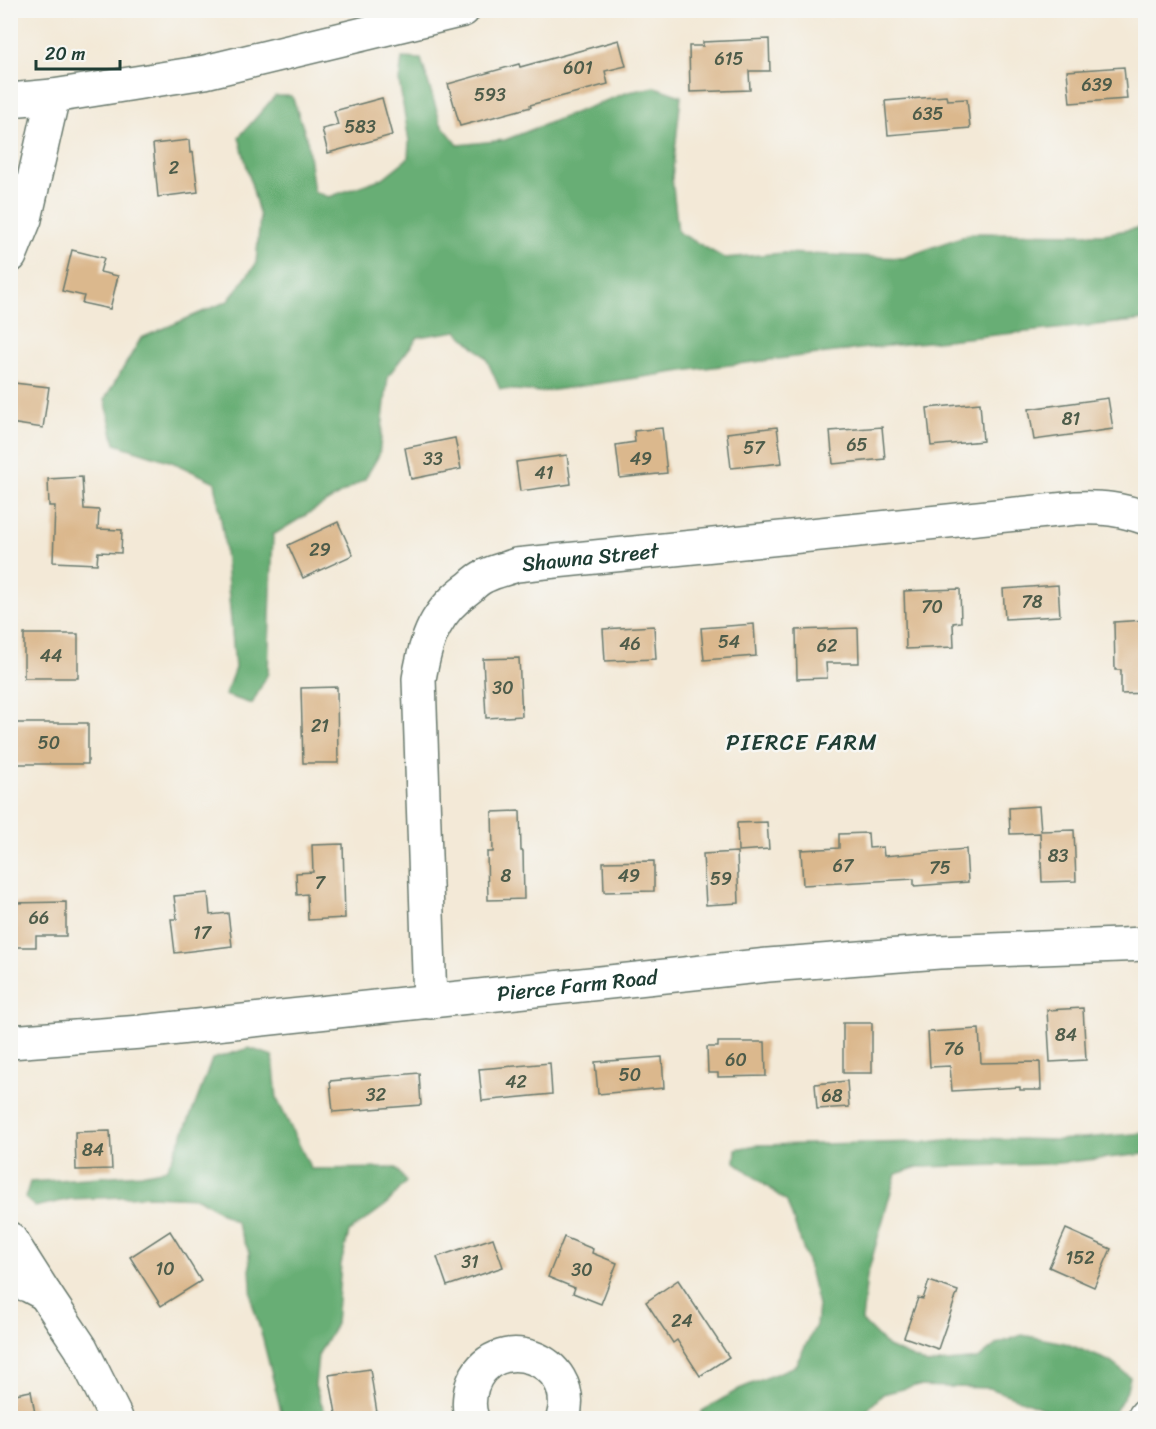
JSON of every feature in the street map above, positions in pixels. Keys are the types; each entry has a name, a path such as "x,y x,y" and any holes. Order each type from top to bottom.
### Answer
{"street":[{"path":"10,100 53,96 206,72 463,10"},
{"path":"10,256 24,219 53,96"},
{"name":"Shawna Street","path":"430,1002 419,679 423,652 433,627 445,608 484,576 516,566 1076,508 1102,507 1146,518"},
{"name":"Pierce Farm Road","path":"10,1042 141,1032 768,965 939,952 1146,944"},
{"path":"10,1239 81,1348 116,1419"},
{"path":"10,1280 28,1285 45,1294"},
{"path":"472,1419 469,1396 474,1380 484,1366 499,1358 515,1354 530,1356 544,1362 555,1373 563,1386 566,1401 563,1419"}],"green space":[{"path":"402,58 421,59 441,124 458,145 505,140 628,92 655,87 681,96 672,178 678,232 724,258 784,253 903,258 972,233 1104,234 1145,227 1145,320 868,348 697,369 541,392 500,389 486,358 457,331 418,337 388,376 379,455 365,479 273,535 268,673 252,704 225,695 235,668 224,539 215,482 172,462 115,444 105,399 141,338 228,301 256,264 260,217 239,137 275,96 292,96 307,139 314,192 329,197 383,178 408,158 409,141 399,81"},
{"path":"249,1048 273,1056 277,1099 311,1169 396,1168 406,1182 386,1205 349,1232 341,1264 336,1324 318,1355 315,1386 327,1418 285,1418 281,1411 252,1302 249,1252 236,1222 198,1198 150,1196 71,1199 35,1207 25,1198 30,1182 141,1174 166,1169 197,1101 212,1059"},
{"path":"1145,1133 1145,1154 1049,1164 918,1167 896,1174 867,1276 862,1321 888,1347 927,1364 978,1359 997,1344 1022,1335 1065,1343 1109,1361 1130,1377 1126,1393 1111,1418 1067,1418 990,1388 914,1386 883,1394 867,1410 869,1418 700,1418 702,1411 739,1389 795,1366 816,1325 818,1305 806,1257 787,1202 735,1162 736,1149 757,1145 927,1142 966,1138 1058,1140"}],"building":[{"path":"769,39 770,71 749,71 750,90 690,92 689,46 703,46 703,42"},
{"path":"619,40 626,66 605,71 608,84 460,126 448,84"},
{"path":"1124,67 1127,99 1070,103 1067,71"},
{"path":"946,96 947,100 967,99 970,128 888,135 885,101"},
{"path":"382,98 392,135 328,153 322,129 338,125 334,111"},
{"path":"189,140 190,153 193,152 198,192 158,197 153,144"},
{"path":"72,250 104,258 100,272 118,276 110,309 82,303 84,296 62,291"},
{"path":"14,383 49,387 43,428 10,423"},
{"path":"1108,398 1113,429 1034,440 1029,409"},
{"path":"980,403 983,441 931,446 927,408"},
{"path":"777,427 782,463 731,468 727,433"},
{"path":"882,427 885,459 833,464 830,431"},
{"path":"662,428 667,473 620,478 616,445 635,442 634,431"},
{"path":"455,438 461,469 411,479 405,448"},
{"path":"567,455 571,484 520,491 516,462"},
{"path":"82,477 84,509 99,510 98,529 122,530 121,553 98,552 97,564 53,562 55,506 49,506 48,479"},
{"path":"338,522 353,555 303,578 288,545"},
{"path":"1058,585 1060,616 1005,619 1003,589"},
{"path":"960,589 961,622 953,623 954,647 906,649 904,591"},
{"path":"1146,620 1146,693 1121,694 1121,670 1115,670 1114,622"},
{"path":"754,624 756,656 704,660 701,628"},
{"path":"654,626 656,659 605,661 603,629"},
{"path":"858,628 859,663 826,663 827,678 797,679 796,630"},
{"path":"24,634 78,634 78,678 24,678"},
{"path":"519,658 522,716 486,718 483,659"},
{"path":"337,687 338,763 303,763 301,688"},
{"path":"10,723 88,723 88,764 10,764"},
{"path":"1039,806 1041,831 1074,830 1076,881 1042,882 1040,833 1010,834 1009,808"},
{"path":"520,811 524,899 488,900 487,852 493,852 492,812"},
{"path":"767,822 769,849 738,851 737,823"},
{"path":"868,833 869,848 883,847 884,856 966,849 968,882 914,886 914,879 803,885 801,850 839,848 839,834"},
{"path":"343,844 345,918 308,920 307,894 297,895 296,873 313,872 312,845"},
{"path":"737,852 739,903 706,905 703,854"},
{"path":"654,861 654,891 604,892 603,862"},
{"path":"208,893 210,915 228,913 232,946 175,953 171,919 177,919 174,896"},
{"path":"66,902 66,936 36,936 36,947 12,947 11,903"},
{"path":"1083,1008 1086,1060 1050,1062 1047,1010"},
{"path":"843,1023 872,1023 872,1073 843,1073"},
{"path":"979,1029 981,1063 1040,1062 1041,1090 1020,1090 1020,1087 952,1091 950,1066 930,1067 928,1032"},
{"path":"718,1042 765,1042 766,1076 718,1077 718,1073 708,1073 707,1047 718,1047"},
{"path":"662,1057 664,1088 598,1094 595,1062"},
{"path":"550,1063 552,1094 482,1101 479,1069"},
{"path":"419,1073 421,1105 333,1112 330,1081"},
{"path":"847,1081 849,1107 817,1109 815,1084"},
{"path":"110,1131 112,1169 76,1170 75,1132"},
{"path":"1066,1229 1111,1249 1094,1287 1049,1267"},
{"path":"170,1231 201,1281 161,1306 130,1257"},
{"path":"564,1237 593,1249 592,1253 617,1263 601,1304 573,1293 575,1288 548,1277"},
{"path":"493,1238 503,1267 447,1286 437,1257"},
{"path":"678,1280 729,1357 700,1376 677,1340 673,1343 646,1302"},
{"path":"929,1281 958,1291 938,1349 904,1337 918,1298 923,1299"},
{"path":"370,1369 378,1419 337,1419 329,1375"},
{"path":"31,1391 36,1419 10,1419 10,1395"}],"district":[{"name":"PIERCE FARM","path":"802,742"}]}
